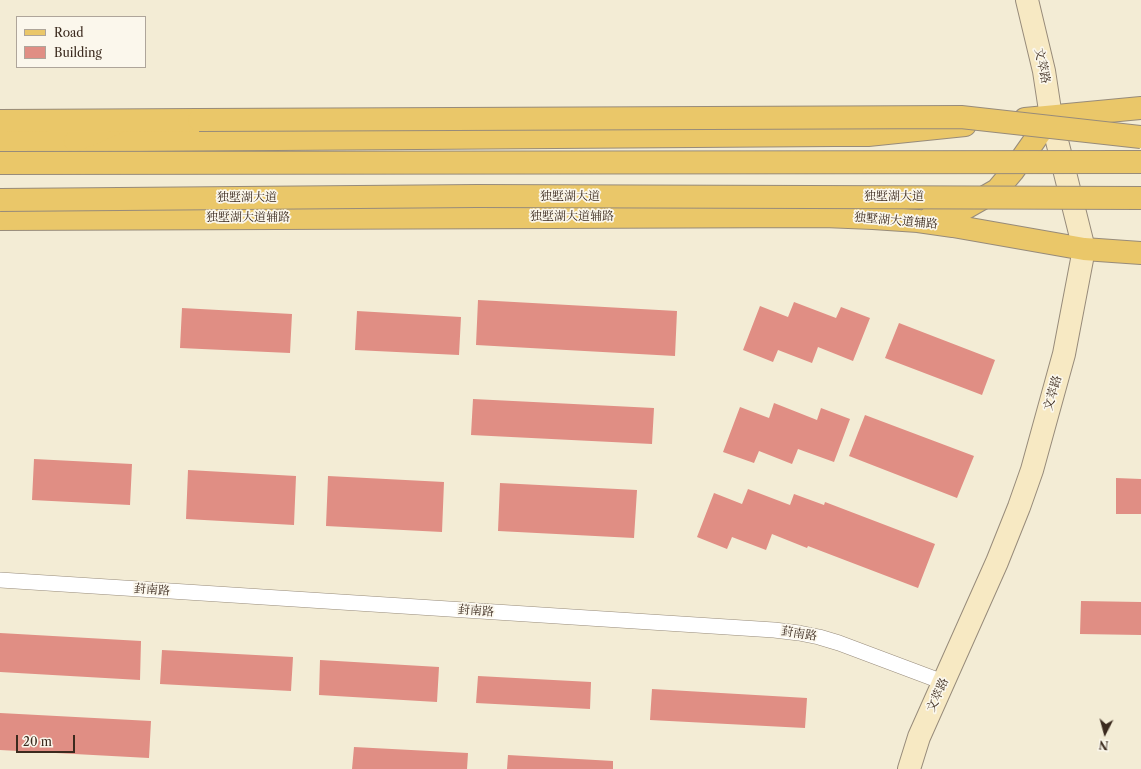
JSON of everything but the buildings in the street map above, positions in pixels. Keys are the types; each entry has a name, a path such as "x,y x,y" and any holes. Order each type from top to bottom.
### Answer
{"main road":[{"name":"文萃路","path":"909,769 919,737 997,562 1032,470 1064,354 1084,249 1051,117 1044,71 1027,0"},
{"path":"0,141 861,135 1141,108"},
{"path":"0,121 961,117 1141,137"},
{"path":"918,221 962,210 997,190 1013,171 1051,117"},
{"path":"75,141 124,120"},
{"path":"0,174 126,173 177,140"},
{"path":"0,162 1141,162"},
{"name":"独墅湖大道","path":"0,200 469,196 1141,198"},
{"path":"997,197 1141,208"},
{"name":"独墅湖大道辅路","path":"0,219 824,216 918,221 1084,249 1141,253"}],"street":[{"name":"葑南路","path":"0,580 774,630 799,633 839,643 943,682"}]}
